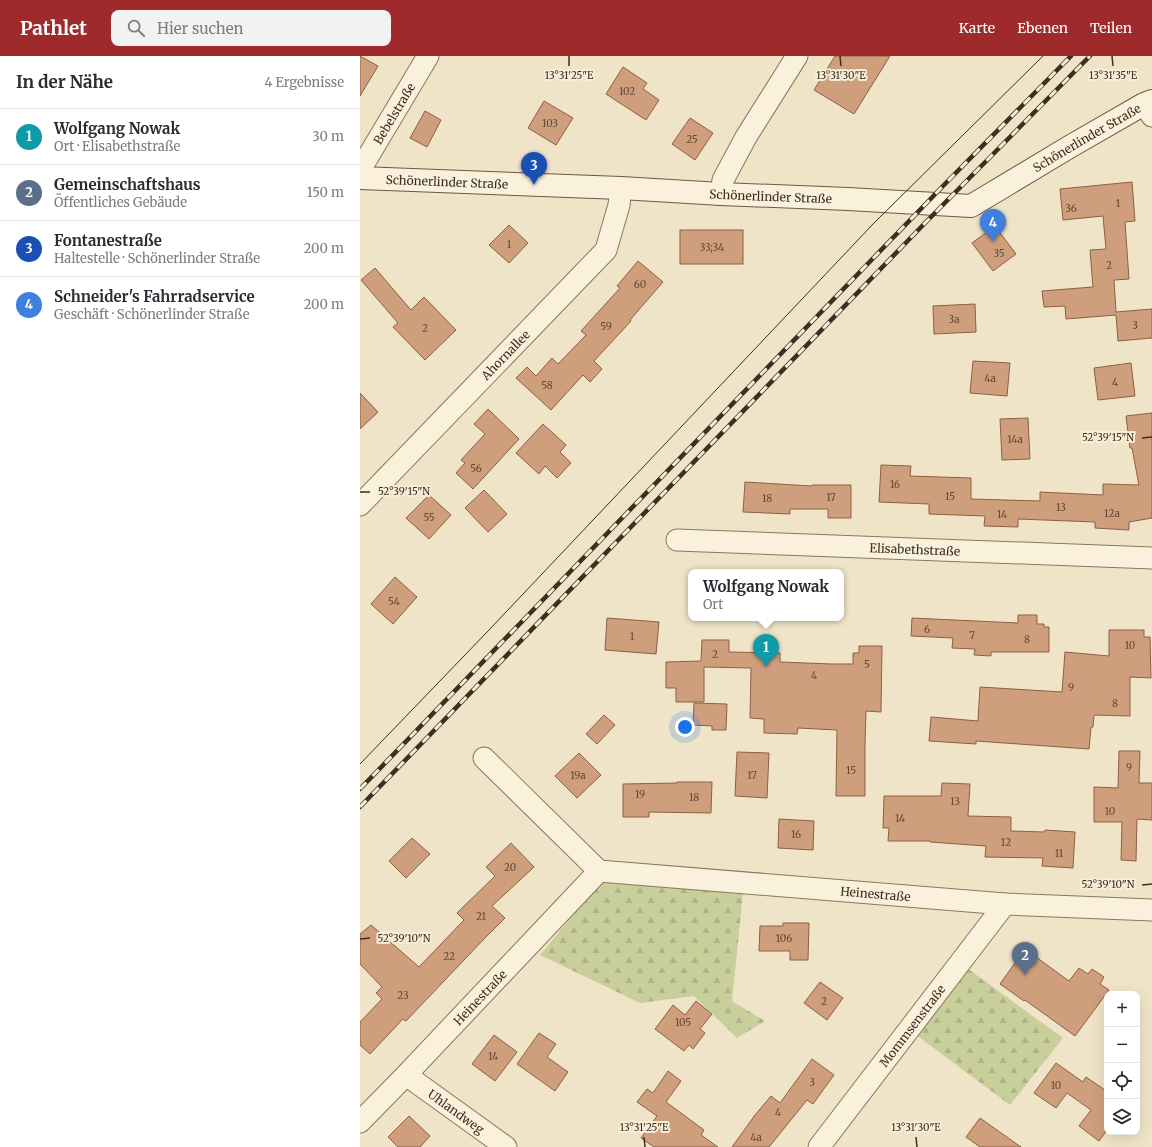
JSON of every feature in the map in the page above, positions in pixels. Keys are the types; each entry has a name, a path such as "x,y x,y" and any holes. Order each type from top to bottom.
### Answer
{"street":[{"name":"Bebelstraße","path":"360,170 428,56"},
{"path":"721,194 723,180 746,136 797,56"},
{"name":"Schönerlinder Straße","path":"360,178 621,188 971,206 1071,146 1149,107"},
{"name":"Ahornallee","path":"360,505 606,250 619,205 621,188"},
{"name":"Elisabethstraße","path":"677,540 1152,558"},
{"path":"484,758 599,871"},
{"name":"Heinestraße","path":"360,1122 599,871 1004,904 1152,910"},
{"name":"Mommsenstraße","path":"819,1147 1004,904"},
{"name":"Uhlandweg","path":"406,1075 506,1147"}],"green space":[{"path":"602,880 743,893 732,1001 765,1021 737,1038 694,996 640,1003 540,955"},
{"path":"967,968 1063,1038 1010,1105 915,1034"}],"building":[{"path":"360,56 378,66 360,96"},
{"path":"835,56 890,56 854,114 814,90"},
{"path":"623,67 647,83 643,89 659,100 646,120 606,94"},
{"path":"544,101 573,118 556,145 528,128"},
{"path":"425,111 441,120 427,147 410,138"},
{"path":"690,118 713,133 695,160 672,144"},
{"path":"1132,182 1135,221 1125,222 1129,279 1114,280 1116,312 1152,309 1152,338 1118,341 1116,315 1066,319 1065,306 1044,307 1042,291 1093,287 1090,250 1106,249 1103,216 1063,220 1060,189"},
{"path":"509,225 528,243 509,263 489,245"},
{"path":"995,226 1016,254 993,271 972,243"},
{"path":"680,230 743,230 743,264 680,264"},
{"path":"638,261 663,282 630,320 631,321 594,361 602,369 590,382 583,375 551,410 516,378 527,367 536,376 552,358 558,364 586,335 581,331 620,288 617,286"},
{"path":"375,268 411,310 424,297 456,330 425,360 393,327 398,323 361,280"},
{"path":"975,304 976,332 934,334 933,306"},
{"path":"973,361 1010,363 1007,396 970,393"},
{"path":"1131,363 1135,396 1098,400 1094,368"},
{"path":"360,393 378,412 360,429"},
{"path":"488,409 519,439 473,489 456,473 465,463 461,460 485,434 474,424"},
{"path":"1152,413 1152,518 1129,522 1129,530 1095,528 1095,522 1018,519 1018,527 984,526 985,516 929,514 929,504 879,502 881,465 911,466 910,476 971,478 971,499 1040,501 1040,492 1103,495 1103,484 1139,485 1132,448 1130,448 1126,416"},
{"path":"1028,418 1030,459 1002,460 1000,419"},
{"path":"543,424 566,445 560,452 571,463 557,478 545,466 539,474 516,453"},
{"path":"745,482 812,486 851,485 851,518 828,518 828,509 790,509 790,514 743,512"},
{"path":"484,490 507,514 488,532 465,508"},
{"path":"429,495 451,515 429,539 406,518"},
{"path":"395,577 417,597 393,624 371,604"},
{"path":"1018,615 1037,615 1037,624 1044,624 1044,627 1049,627 1049,652 991,652 991,656 974,655 975,649 952,648 953,638 911,636 912,618 1018,623"},
{"path":"607,618 659,622 656,654 605,650"},
{"path":"1109,630 1144,630 1144,637 1150,637 1151,678 1130,677 1130,716 1094,715 1093,727 1091,727 1089,749 976,741 976,744 929,741 931,717 978,721 980,687 1062,692 1065,652 1109,656"},
{"path":"702,640 729,640 729,652 780,653 780,662 832,664 853,664 853,653 859,653 859,646 882,646 881,712 866,711 865,796 836,796 837,730 798,728 797,734 764,733 764,719 750,718 751,668 704,667 704,702 676,702 676,688 666,688 666,662 701,661"},
{"path":"694,703 727,704 726,730 712,730 712,726 693,725"},
{"path":"604,715 615,725 597,744 586,734"},
{"path":"1119,751 1140,751 1139,783 1152,783 1152,820 1137,819 1136,861 1121,860 1122,822 1094,822 1094,787 1118,788"},
{"path":"737,752 769,753 767,798 735,796"},
{"path":"579,753 601,775 577,798 555,776"},
{"path":"712,782 711,813 649,812 649,817 623,817 623,784"},
{"path":"942,783 970,784 968,816 1011,817 1011,831 1044,832 1045,830 1075,832 1073,868 1042,866 1043,858 985,857 986,846 930,841 888,841 889,828 883,828 884,796 941,796"},
{"path":"779,819 814,821 813,850 778,848"},
{"path":"412,838 430,854 406,878 389,861"},
{"path":"511,843 534,867 492,906 505,918 406,1021 403,1019 370,1054 360,1045 360,1022 382,999 376,993 382,987 360,964 360,934 371,925 419,967 464,920 457,913 495,876 486,867"},
{"path":"783,923 809,923 808,960 790,960 790,951 759,951 760,926 783,926"},
{"path":"1025,949 1069,981 1079,968 1088,974 1092,969 1104,977 1100,984 1109,990 1104,991 1104,997 1075,1036 1000,984"},
{"path":"820,982 843,998 827,1020 804,1003"},
{"path":"696,1001 712,1014 700,1029 705,1033 693,1049 689,1045 684,1051 655,1029 673,1005 685,1015"},
{"path":"539,1033 556,1044 547,1057 568,1072 555,1091 517,1064"},
{"path":"494,1035 517,1052 495,1081 472,1064"},
{"path":"812,1059 834,1075 813,1104 807,1100 769,1147 732,1147 771,1096 780,1103"},
{"path":"1056,1063 1083,1082 1086,1077 1104,1089 1104,1134 1099,1141 1079,1126 1091,1110 1067,1093 1056,1108 1034,1093"},
{"path":"668,1071 681,1081 666,1102 704,1130 701,1135 718,1147 654,1147 641,1138 657,1116 637,1102 647,1089 653,1093"},
{"path":"409,1116 430,1136 420,1147 398,1147 388,1137"},
{"path":"980,1118 1021,1147 980,1147 966,1137"}],"tram line":[{"path":"360,764 489,630 874,223 1043,56"}],"railway":[{"path":"360,789 943,186 1071,56"},
{"path":"360,807 925,223 1090,56"}],"place":[{"name":"Fontanestraße","path":"534,185"},
{"name":"Schneider's Fahrradservice","path":"993,242"},
{"name":"Wolfgang Nowak","path":"766,667"},
{"name":"Gemeinschaftshaus","path":"1025,975"}]}
